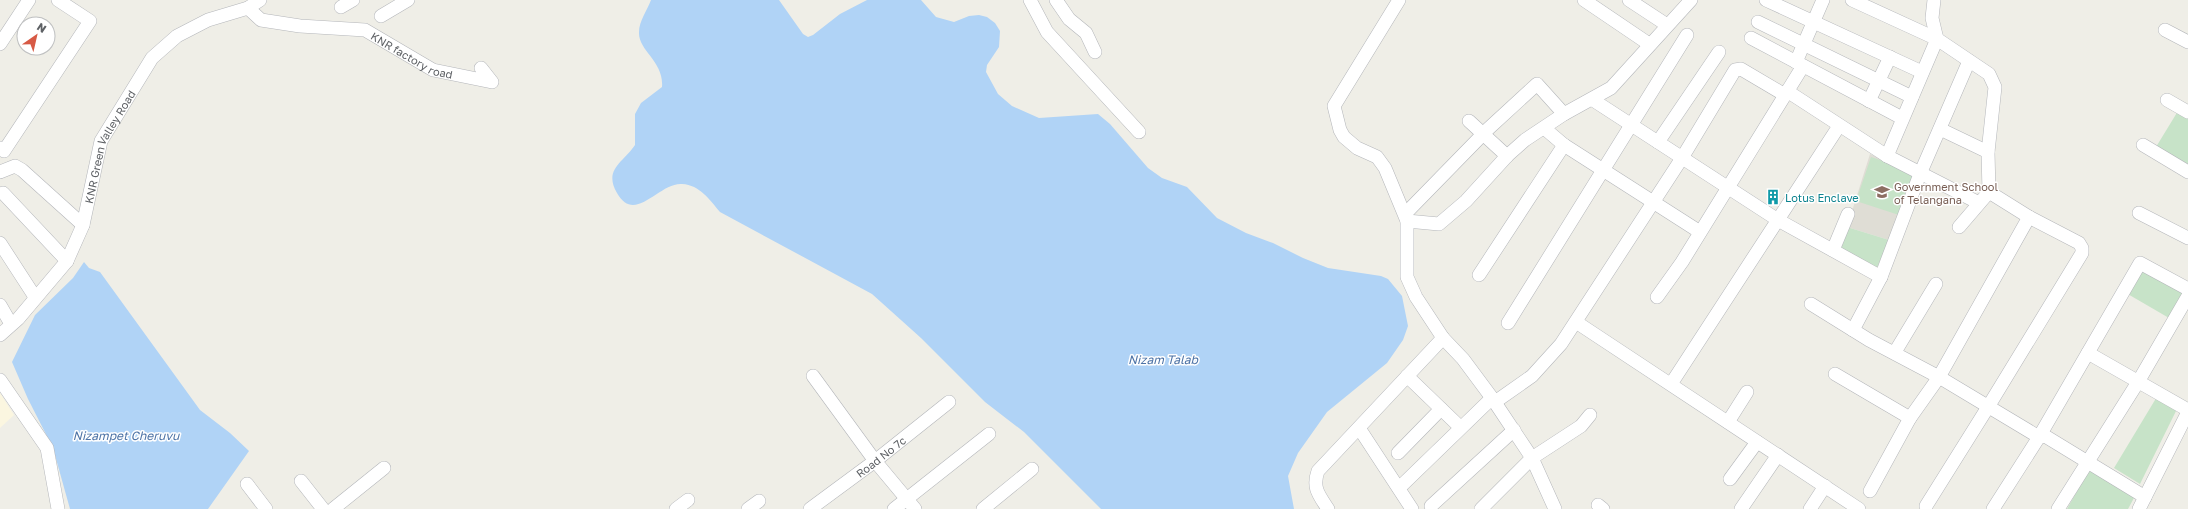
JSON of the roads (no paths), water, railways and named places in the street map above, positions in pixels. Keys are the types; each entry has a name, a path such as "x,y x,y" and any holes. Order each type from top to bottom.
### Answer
{"street":[{"path":"0,44 29,0"},
{"path":"0,148 4,151 90,21 58,0"},
{"name":"KNR Green Valley Road","path":"0,335 67,261 83,225 101,142 152,58 177,36 190,29 208,20 248,8 260,0"},
{"path":"341,7 353,0"},
{"path":"381,16 408,0"},
{"path":"1030,0 1048,32 1139,132"},
{"path":"1056,0 1069,19 1086,33 1095,52"},
{"path":"1399,0 1334,106 1340,130 1344,137 1357,148 1377,157 1384,168 1406,218 1407,277 1416,297 1443,338 1464,359 1514,430 1532,458 1555,509"},
{"path":"1584,0 1649,44"},
{"path":"1629,0 1667,25"},
{"path":"1766,0 1922,72"},
{"path":"1657,298 1682,262 1786,93 1799,64 1803,44 1823,0"},
{"path":"1887,156 1937,39 1932,18 1934,0"},
{"path":"1859,1 1937,39 1989,74 1995,87 1988,152 1988,192 1978,202 1959,227"},
{"path":"1406,218 1439,224 1466,201 1507,156 1524,140 1564,114 1593,100 1612,88 1685,2"},
{"name":"KNR factory road","path":"248,8 261,20 306,27 365,30 433,70 492,82 481,68"},
{"path":"1758,22 1912,97"},
{"path":"2165,30 2188,42"},
{"path":"1508,323 1687,36"},
{"path":"1751,38 1902,118"},
{"path":"1658,142 1719,52"},
{"path":"1869,101 1890,57"},
{"path":"1854,330 1881,277 1920,174 1969,61"},
{"path":"1399,488 1460,427 1494,400 1532,376 1562,344 1682,158 1735,70 1741,69 1786,93 1887,156 1978,202"},
{"path":"1406,218 1484,134 1537,84 1564,114"},
{"path":"1593,100 1778,220 1881,277"},
{"path":"2167,100 2188,112"},
{"path":"1469,121 1507,156"},
{"path":"1671,384 1840,126"},
{"path":"1544,128 1564,145 1700,232"},
{"path":"1940,129 1988,152"},
{"path":"1479,275 1564,145"},
{"path":"2143,145 2188,172"},
{"path":"0,172 15,166 22,170 83,225"},
{"path":"1926,506 2082,254 2082,248 2079,243 2029,217 1988,192"},
{"path":"3,193 67,261"},
{"path":"2138,213 2188,238"},
{"path":"1833,250 1848,214"},
{"path":"1870,491 1910,418 1939,377 2029,217"},
{"path":"0,243 34,297"},
{"path":"1993,509 2039,437 2140,263 2188,289"},
{"path":"1894,352 1936,284"},
{"path":"2058,509 2088,464 2188,296"},
{"path":"1811,304 1854,330 1939,377 2039,437 2045,436 2088,464 2145,496"},
{"path":"0,305 11,324"},
{"path":"1576,322 1859,509"},
{"path":"1328,509 1315,489 1314,482 1318,471 1443,338"},
{"path":"2088,353 2188,411 2139,509"},
{"path":"1836,374 1910,418"},
{"path":"813,376 875,462 911,504"},
{"path":"1407,376 1460,427"},
{"path":"0,380 47,448 58,509"},
{"path":"1728,422 1747,392"},
{"name":"Road No 7c","path":"810,509 875,462 949,402"},
{"path":"1398,453 1441,409"},
{"path":"1481,509 1532,458 1581,426 1590,415"},
{"path":"1360,428 1412,509"},
{"path":"1431,506 1514,430"},
{"path":"894,509 911,504 988,434"},
{"path":"1730,479 1757,442"},
{"path":"1741,509 1778,455"},
{"path":"333,509 384,468"},
{"path":"983,509 1032,469"},
{"path":"300,481 323,509"},
{"path":"247,484 266,509"},
{"path":"1810,509 1825,486"},
{"path":"676,509 688,500"},
{"path":"748,509 758,501"}],"water":[{"name":"Nizam Talab","path":"651,0 779,0 803,34 808,37 813,35 840,14 867,0 921,0 936,17 954,22 969,16 979,15 987,17 995,23 1000,31 999,47 987,65 986,72 998,94 1012,106 1039,118 1098,114 1110,124 1148,168 1162,178 1187,187 1217,218 1246,233 1273,243 1303,258 1328,268 1381,276 1388,279 1402,296 1408,326 1403,340 1387,363 1327,412 1298,453 1288,476 1294,509 1101,509 1024,432 985,402 921,338 872,294 720,212 704,194 694,187 682,184 673,185 639,204 632,205 624,202 613,185 612,178 617,166 635,145 635,114 641,103 662,87 662,78 659,70 642,45 639,32 640,24"},
{"name":"Nizampet Cheruvu","path":"84,262 89,268 100,272 200,410 230,433 249,451 208,509 70,509 53,448 28,399 12,362 35,315 73,278"}],"place":[{"name":"Government School of Telangana","path":"1882,192"},
{"name":"Lotus Enclave","path":"1773,197"}]}
